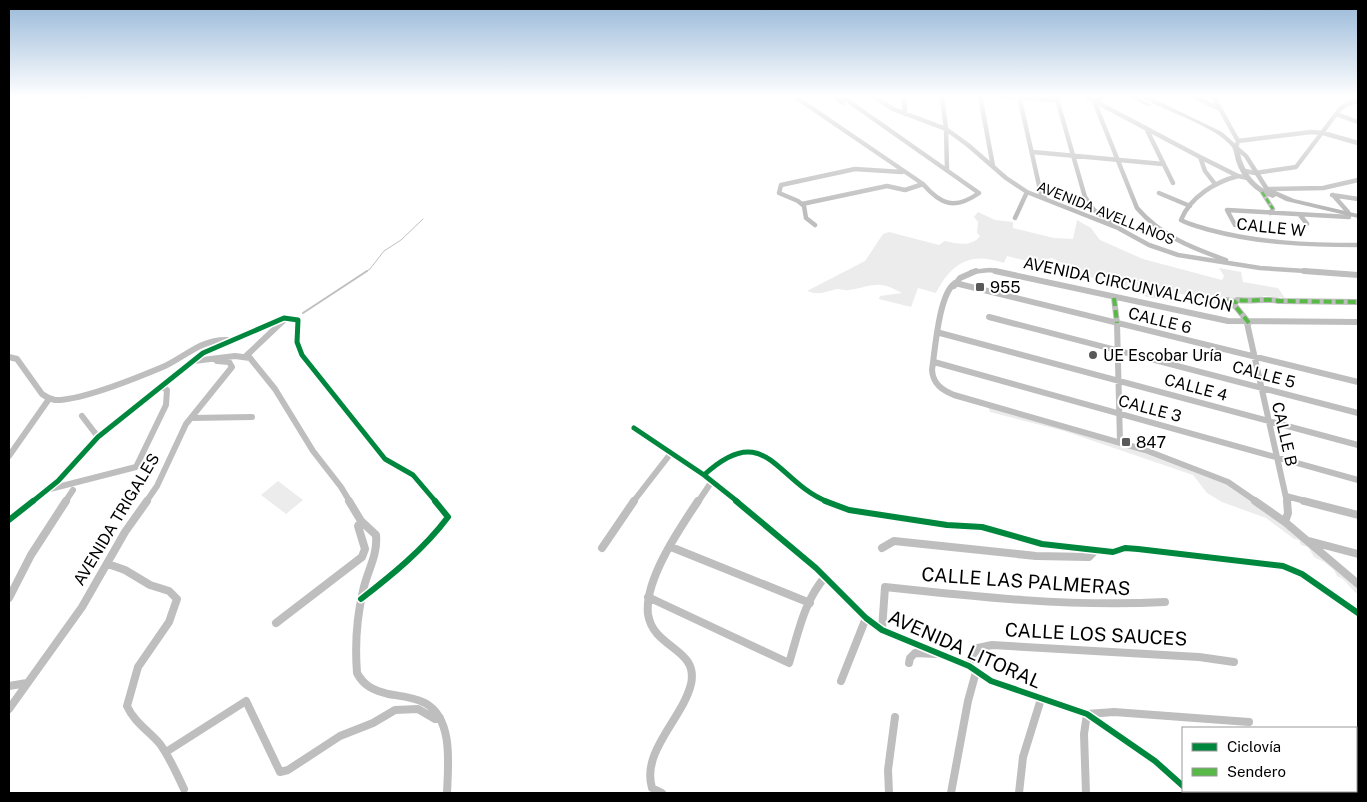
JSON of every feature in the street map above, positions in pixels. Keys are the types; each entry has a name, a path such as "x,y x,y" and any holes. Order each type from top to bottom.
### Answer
{"main road":[{"path":"1208,133 1229,141"},
{"path":"1219,133 1237,145 1246,156 1265,191"},
{"path":"1237,145 1246,175 1251,184 1292,201 1358,216"}],"street":[{"path":"847,133 902,172 923,184 933,196 951,204 960,203 979,193 947,169 893,133"},
{"path":"890,133 898,137"},
{"path":"946,133 947,169"},
{"name":"AVENIDA AVELLANOS","path":"952,133 1027,192 1118,228 1149,245 1166,251 1260,268 1358,275"},
{"path":"987,133 993,166"},
{"path":"1028,133 1040,194 1046,199"},
{"path":"1068,133 1085,197 1094,210 1118,228"},
{"path":"1107,133 1137,208 1154,227 1172,239 1239,265"},
{"path":"1149,133 1173,183"},
{"path":"1156,133 1238,176"},
{"path":"1232,133 1237,145 1303,133"},
{"path":"1159,193 1190,206 1215,184 1238,176 1296,167 1323,133"},
{"path":"1324,133 1358,143"},
{"path":"1033,152 1163,164"},
{"path":"1200,157 1210,180 1215,184"},
{"path":"815,225 806,218 806,209 802,204 780,194 778,190 781,185 855,169 902,172"},
{"path":"1272,211 1265,191 1322,188 1358,180"},
{"path":"802,204 887,186 905,190 923,184"},
{"path":"1235,225 1227,210 1272,211 1300,215 1345,217 1350,215 1333,195 1322,188"},
{"path":"1014,218 1027,192"},
{"path":"1333,195 1358,199"},
{"name":"CALLE W","path":"1190,206 1180,218 1184,222 1211,231 1241,237 1296,243 1358,245"},
{"path":"1300,215 1306,224"},
{"name":"AVENIDA CIRCUNVALACIÓN","path":"955,283 965,275 980,270 1003,272 1214,319 1248,323 1357,322"},
{"path":"965,275 968,280 968,287"},
{"path":"955,283 948,300 934,362 932,376 939,386 954,395 1164,456 1228,482 1308,540 1358,584"},
{"name":"CALLE 6","path":"955,283 1358,382"},
{"path":"1114,298 1118,323 1120,442"},
{"path":"1248,323 1236,307 1226,300 1249,302 1268,299 1278,301 1358,302"},
{"name":"CALLE 5","path":"989,317 1118,349 1358,413"},
{"path":"193,361 246,356 286,318"},
{"path":"9,520 75,464 98,437 211,347 249,335 273,321 286,318 298,320 297,342 302,355 384,459 413,475 448,517 428,540 392,575 362,600"},
{"path":"1357,322 1358,331"},
{"name":"CALLE B","path":"1248,323 1260,387 1286,496 1288,512 1285,522"},
{"name":"CALLE 4","path":"940,333 1358,446"},
{"path":"9,357 17,359 30,382 49,399 57,401 75,398 164,366 209,342 223,340 229,342"},
{"path":"246,356 253,361 257,369 275,389 313,451 341,487 361,521 376,535 378,544 374,562 363,589 356,671 359,678 372,689 422,702 433,708 440,718 447,747 447,793"},
{"name":"AVENIDA TRIGALES","path":"9,709 82,607 125,532 157,486 181,432 232,366 229,362 211,359"},
{"name":"CALLE 3","path":"934,362 1358,480"},
{"path":"46,490 136,467 166,405 167,390 161,386"},
{"path":"9,456 49,399"},
{"path":"82,416 98,437"},
{"path":"191,418 252,417"},
{"name":"AVENIDA LITORAL","path":"634,428 704,475 780,536 866,618 882,630 972,669 991,681 1087,714 1155,761 1182,785"},
{"path":"704,475 714,466 741,454 754,451 776,464 800,486 823,500 849,510 947,525 982,527 1042,544 1095,551 1113,552 1125,548 1138,549 1283,566 1302,574 1358,613"},
{"path":"602,548 637,496 671,453"},
{"path":"662,793 654,790 651,786 651,768 656,752 668,728 684,703 691,685 692,668 689,661 670,647 655,628 648,612 648,597 671,547 690,513 712,481"},
{"path":"9,598 47,528 73,490"},
{"path":"1286,496 1358,515"},
{"path":"276,623 362,557 365,550 358,526 361,521"},
{"path":"1308,540 1358,554"},
{"path":"882,548 894,541 928,546 1056,557 1089,557 1095,551"},
{"path":"671,547 810,603"},
{"path":"108,564 124,569 150,585 170,592 177,599 177,605 164,630 143,656 127,706 136,722 157,740 166,752 184,789"},
{"path":"648,597 789,663 810,603 825,577"},
{"name":"CALLE LAS PALMERAS","path":"882,630 885,587 986,597 1125,606 1165,602"},
{"path":"841,681 866,618"},
{"name":"CALLE LOS SAUCES","path":"972,669 971,657 978,648 992,645 1198,657 1234,662"},
{"path":"909,664 910,658 915,653 937,653"},
{"path":"951,793 972,669"},
{"path":"9,686 27,683"},
{"path":"1020,793 1019,780 1024,755 1040,699"},
{"path":"166,752 246,701 280,772 288,770 340,736 373,723 395,710 418,709 435,719 440,718"},
{"path":"1086,793 1084,734 1087,714 1114,712 1249,722"},
{"path":"889,793 888,770 894,717"}],"shaded area":[{"path":"978,212 995,220 1013,222 1013,228 1054,238 1073,239 1077,220 1091,228 1100,240 1143,259 1222,280 1224,276 1219,268 1241,272 1243,282 1278,288 1285,298 1263,296 1263,298 1224,299 1223,302 1216,304 1168,290 1166,300 1147,297 1121,285 1090,277 1052,258 1032,262 1007,256 1004,263 982,258 963,262 948,274 936,293 918,288 911,307 879,299 880,296 902,293 881,285 848,290 838,289 820,293 807,291 865,261 883,234 889,232 939,245 945,241 960,244 973,242 980,236 977,233 978,222 974,217"},
{"path":"988,406 1118,443 1228,485 1288,527 1358,588 1358,594 1343,579 1337,576 1334,570 1314,557 1308,547 1301,545 1299,540 1294,539 1266,518 1222,502 1207,493 1193,475 1064,431 990,412"},
{"path":"278,481 303,500 286,514 261,495"}],"waterway":[{"path":"365,272 370,269 384,251 401,240 423,219"},
{"path":"303,313 367,271"}],"marked path":[{"path":"1262,192 1273,209"},
{"path":"1114,298 1117,323"},
{"path":"1249,323 1236,307 1226,300 1236,302 1237,300 1249,302 1268,299 1279,301 1358,302"}],"cycle path":[{"path":"9,520 58,481 98,437 203,353 218,345 243,337 277,319 291,318 298,320 297,342 302,355 385,459 413,475 448,517 439,529 392,575 361,599"},
{"path":"634,428 704,475 758,518 816,568 866,618 882,630 969,666 991,681 1087,714 1155,761 1182,785"},
{"path":"704,475 727,458 741,452 754,451 776,464 800,486 823,500 849,510 947,525 982,527 1042,544 1095,551 1113,552 1125,548 1138,549 1283,566 1302,574 1358,613"}],"place":[{"name":"955","path":"980,287"},
{"name":"UE Escobar Uría","path":"1093,355"},
{"name":"847","path":"1126,442"}]}
